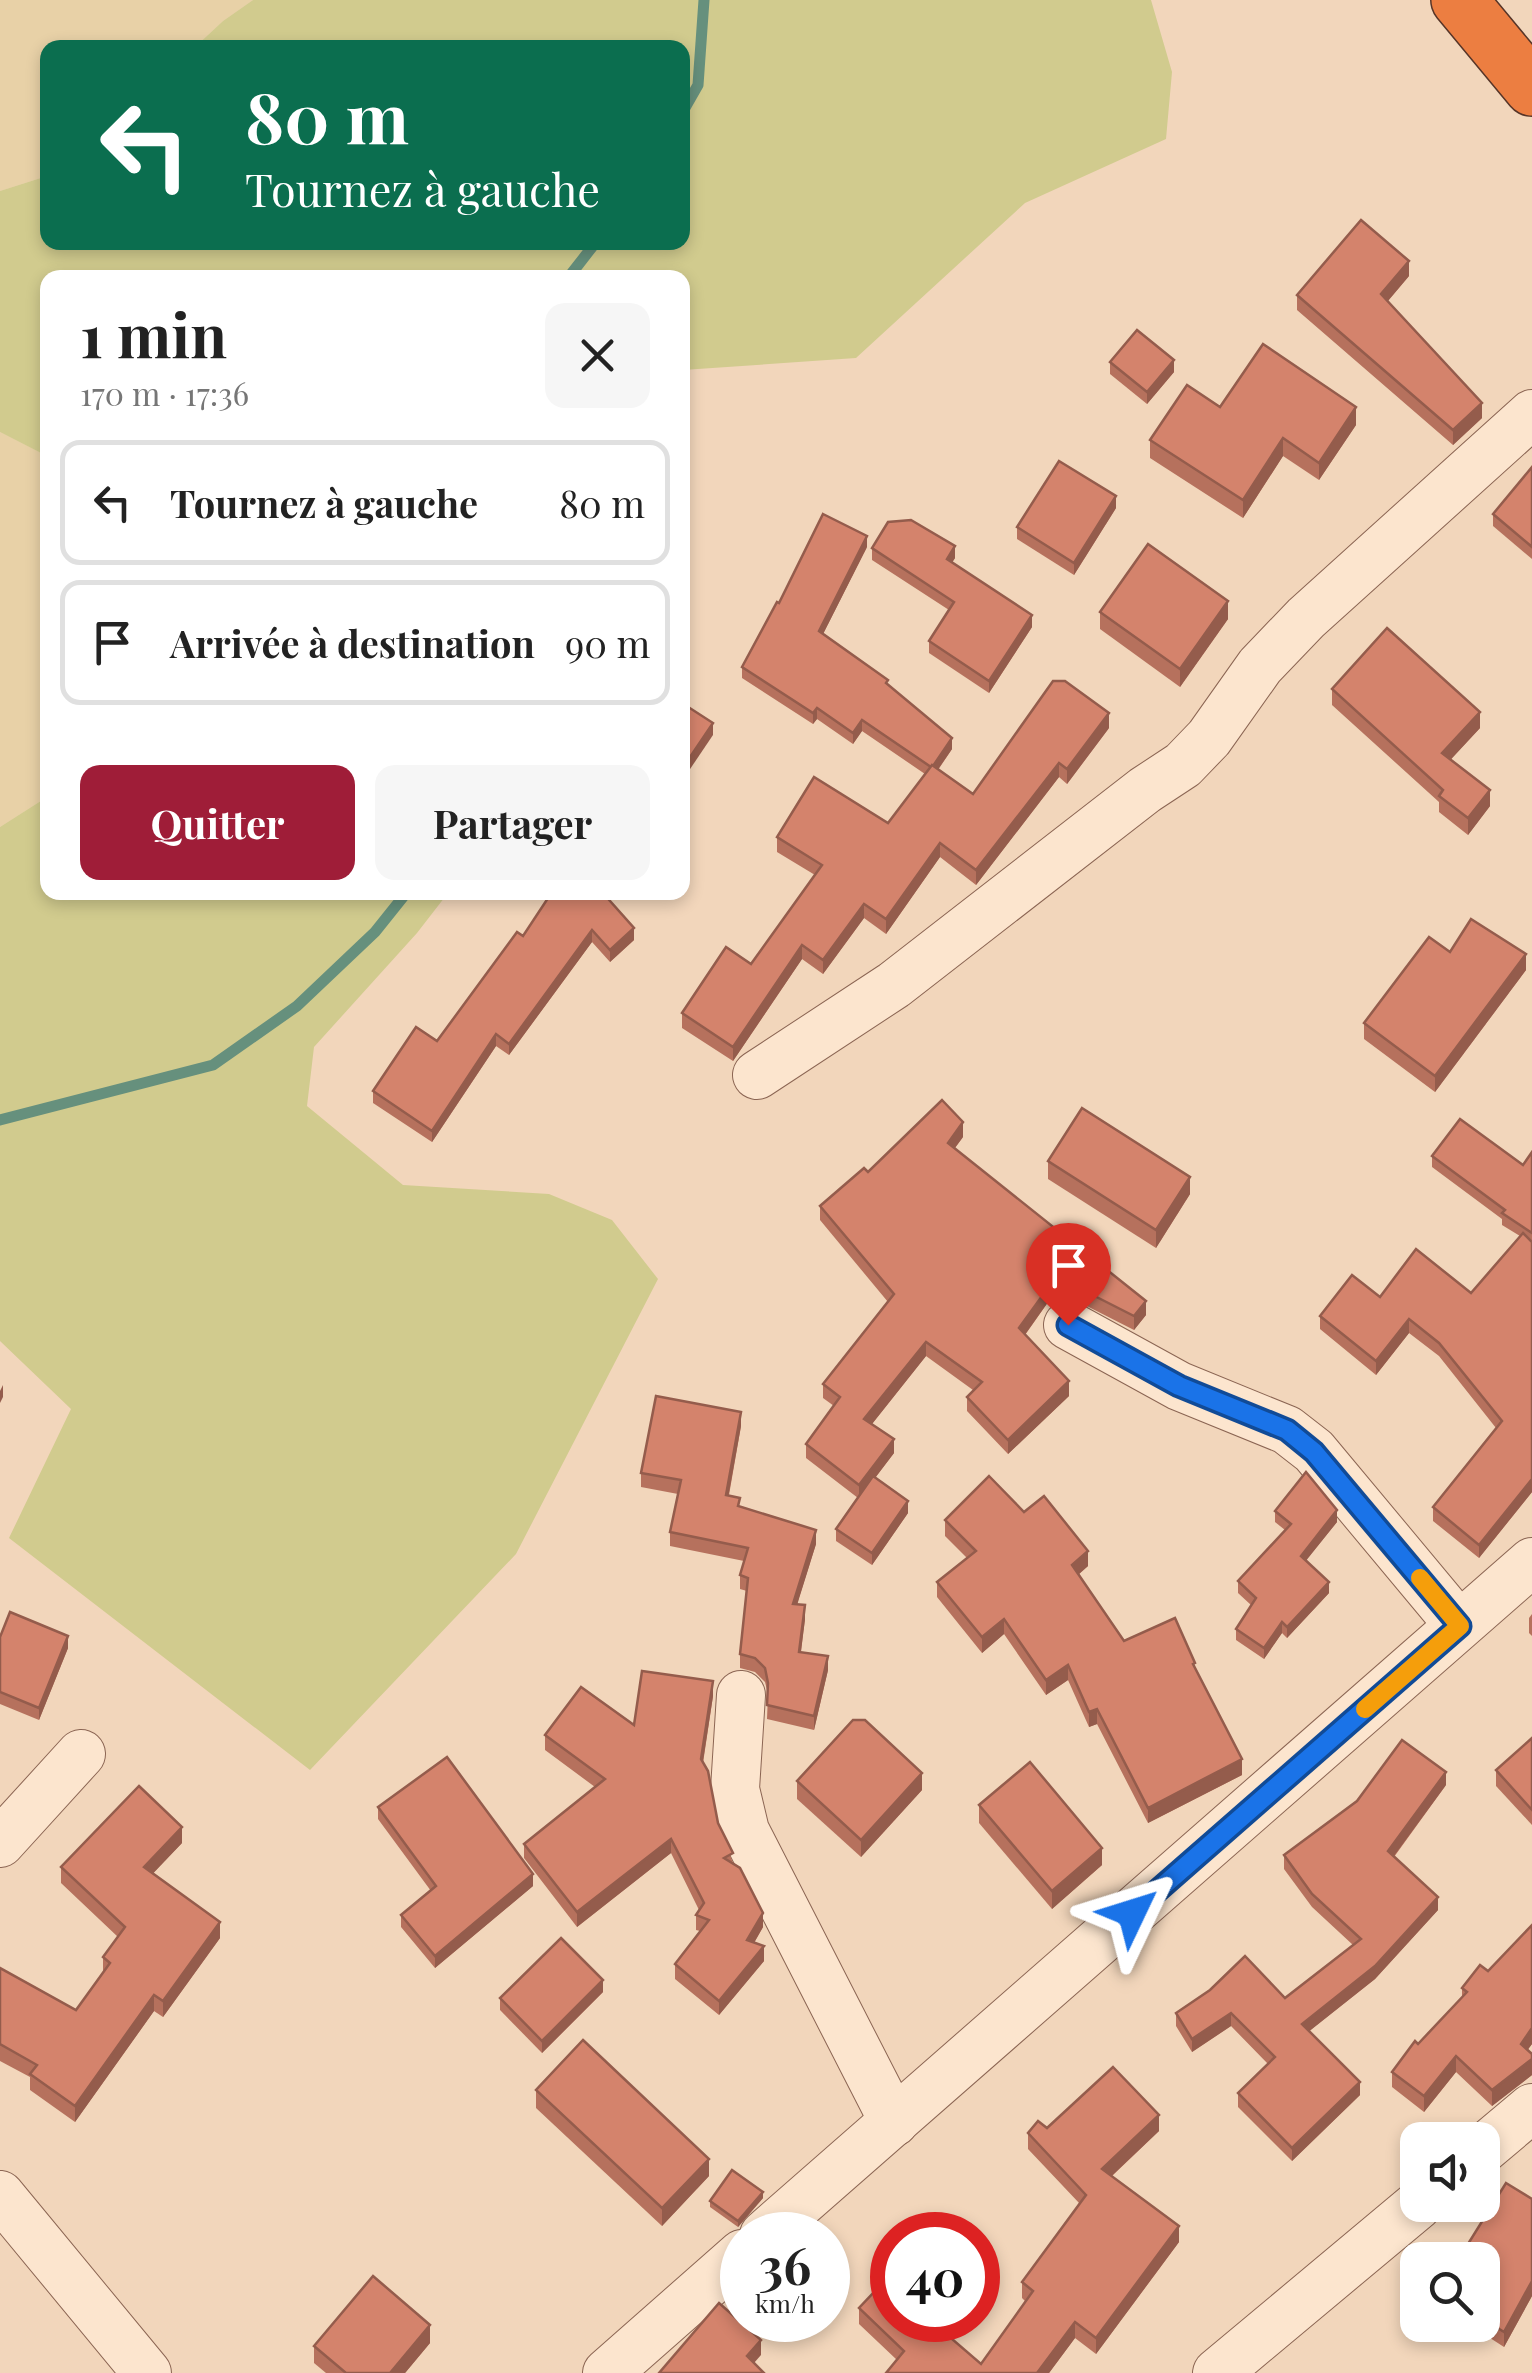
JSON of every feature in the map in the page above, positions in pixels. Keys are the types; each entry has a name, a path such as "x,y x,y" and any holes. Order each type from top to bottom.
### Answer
{"highway":[{"path":"1459,0 1532,88"}],"street":[{"path":"757,1075 894,985 1182,765 1208,738 1260,666 1306,618 1532,414"},
{"path":"1068,1325 1179,1386 1287,1430 1314,1452 1460,1626"},
{"path":"790,2212 1532,1562"},
{"path":"741,1695 736,1788 745,1832 894,2122"},
{"path":"0,1843 81,1754"},
{"path":"1500,2135 1532,2108"},
{"path":"0,2195 147,2373"},
{"path":"1217,2373 1400,2220"},
{"path":"607,2373 720,2273"}],"shaded area":[{"path":"0,0 253,0 203,40 40,40 40,178 0,191"},
{"path":"253,0 1151,0 1172,72 1166,139 1025,203 856,358 690,370 690,270 40,270 40,452 0,432 0,191 40,178 40,250 690,250 690,40 203,40"},
{"path":"0,432 40,452 40,801 0,827"},
{"path":"40,801 40,900 443,900 314,1047 307,1106 403,1185 549,1194 612,1220 658,1279 516,1554 310,1770 9,1538 71,1409 0,1341 0,827"}],"building":[{"path":"1361,220 1409,261 1381,294 1482,403 1453,430 1297,295"},
{"path":"1137,330 1174,360 1147,392 1110,362"},
{"path":"1263,344 1356,407 1319,463 1283,438 1243,500 1150,440 1187,385 1220,407"},
{"path":"1059,461 1116,496 1074,563 1017,527"},
{"path":"1532,467 1532,547 1493,514"},
{"path":"823,514 867,536 819,631 888,680 886,683 952,738 931,767 862,720 853,733 817,708 813,713 742,667"},
{"path":"911,520 955,546 947,559 1032,615 989,681 929,641 954,602 872,548 888,522"},
{"path":"1148,544 1228,601 1180,669 1100,612"},
{"path":"1387,628 1480,712 1442,753 1490,790 1468,818 1439,796 1443,790 1332,689"},
{"path":"1053,681 1065,681 1109,713 1067,769 1059,763 976,870 940,843 886,919 864,904 823,960 802,945 733,1047 682,1013 726,947 751,964 822,865 777,837 814,777 888,823 932,765 973,794"},
{"path":"690,708 713,723 690,757"},
{"path":"547,900 609,900 634,928 610,950 592,930 509,1044 496,1034 432,1131 373,1091 416,1027 437,1041 517,932 523,936"},
{"path":"1471,919 1526,954 1435,1076 1364,1023 1429,937 1450,952"},
{"path":"942,1100 963,1122 948,1143 1146,1301 1134,1316 1058,1274 1019,1328 1069,1381 1008,1440 967,1397 982,1382 926,1342 864,1419 894,1439 859,1485 806,1444 840,1397 823,1384 894,1294 820,1206 864,1168 868,1172"},
{"path":"1082,1108 1190,1177 1156,1230 1048,1161"},
{"path":"1460,1119 1523,1165 1532,1152 1532,1233 1432,1156"},
{"path":"1523,1233 1532,1242 1532,1479 1479,1545 1433,1507 1502,1421 1439,1343 1409,1319 1376,1361 1320,1316 1352,1275 1380,1297 1416,1249 1471,1293"},
{"path":"656,1396 741,1412 726,1495 740,1498 738,1506 816,1530 793,1604 805,1605 799,1652 828,1656 814,1716 767,1705 765,1668 755,1658 740,1654 748,1578 740,1575 748,1548 670,1532 681,1480 641,1473"},
{"path":"1306,1472 1337,1510 1301,1556 1329,1582 1287,1627 1282,1622 1264,1648 1236,1629 1256,1598 1238,1581 1291,1524 1275,1511"},
{"path":"873,1476 908,1501 872,1553 836,1529"},
{"path":"989,1476 1024,1512 1044,1496 1088,1551 1072,1565 1124,1641 1175,1618 1193,1664 1242,1759 1148,1808 1097,1709 1089,1712 1068,1665 1046,1680 1004,1619 982,1637 937,1582 976,1551 945,1520"},
{"path":"10,1612 68,1636 39,1708 0,1692 0,1637"},
{"path":"642,1671 713,1681 701,1759 708,1771 718,1823 733,1853 724,1858 740,1868 763,1913 747,1940 764,1946 719,2001 675,1964 709,1920 696,1915 704,1903 671,1839 577,1912 524,1844 605,1779 545,1735 581,1687 634,1725"},
{"path":"853,1720 865,1720 922,1773 861,1840 797,1781"},
{"path":"1532,1738 1532,1810 1496,1770"},
{"path":"1402,1740 1446,1772 1388,1851 1438,1897 1375,1966 1302,2024 1360,2082 1292,2148 1238,2093 1275,2057 1231,2013 1192,2039 1176,2013 1210,1990 1245,1956 1285,1998 1361,1939 1312,1894 1284,1855 1357,1801"},
{"path":"447,1757 533,1874 435,1956 401,1915 436,1886 378,1807"},
{"path":"1030,1762 1102,1848 1052,1891 979,1805"},
{"path":"139,1786 182,1827 144,1867 220,1922 163,2001 154,1995 75,2106 30,2074 37,2065 0,2044 0,1968 76,2010 110,1963 103,1957 125,1927 61,1867"},
{"path":"1532,1925 1532,2028 1521,2044 1532,2059 1492,2090 1456,2056 1424,2096 1392,2072 1415,2041 1418,2044 1467,1992 1462,1988 1480,1965 1488,1971"},
{"path":"561,1938 603,1980 542,2041 500,1998"},
{"path":"583,2040 709,2159 662,2208 536,2090"},
{"path":"1113,2067 1159,2115 1102,2169 1179,2226 1096,2338 1075,2322 1037,2373 886,2373 904,2351 895,2342 956,2342 981,2364 1000,2342 1033,2291 1022,2282 1086,2195 1028,2133 1038,2121 1047,2128"},
{"path":"732,2170 763,2192 746,2212 725,2212 710,2201"},
{"path":"1506,2183 1532,2199 1532,2281 1504,2332 1500,2329 1500,2242 1469,2242 1482,2222 1500,2222 1500,2193"},
{"path":"373,2276 430,2325 390,2373 346,2373 314,2346"},
{"path":"870,2296 870,2319 859,2308"},
{"path":"719,2303 720,2342 759,2342 747,2356 764,2373 659,2373"}],"waterway":[{"path":"690,99 698,85 704,0"},
{"path":"574,270 590,250"},
{"path":"0,1120 213,1065 297,1006 375,932 401,900"}],"slow traffic":[{"path":"1365,1709 1460,1626 1420,1578"}],"route":[{"path":"1068,1325 1179,1386 1287,1430 1314,1452 1460,1626 1132,1913"}]}
